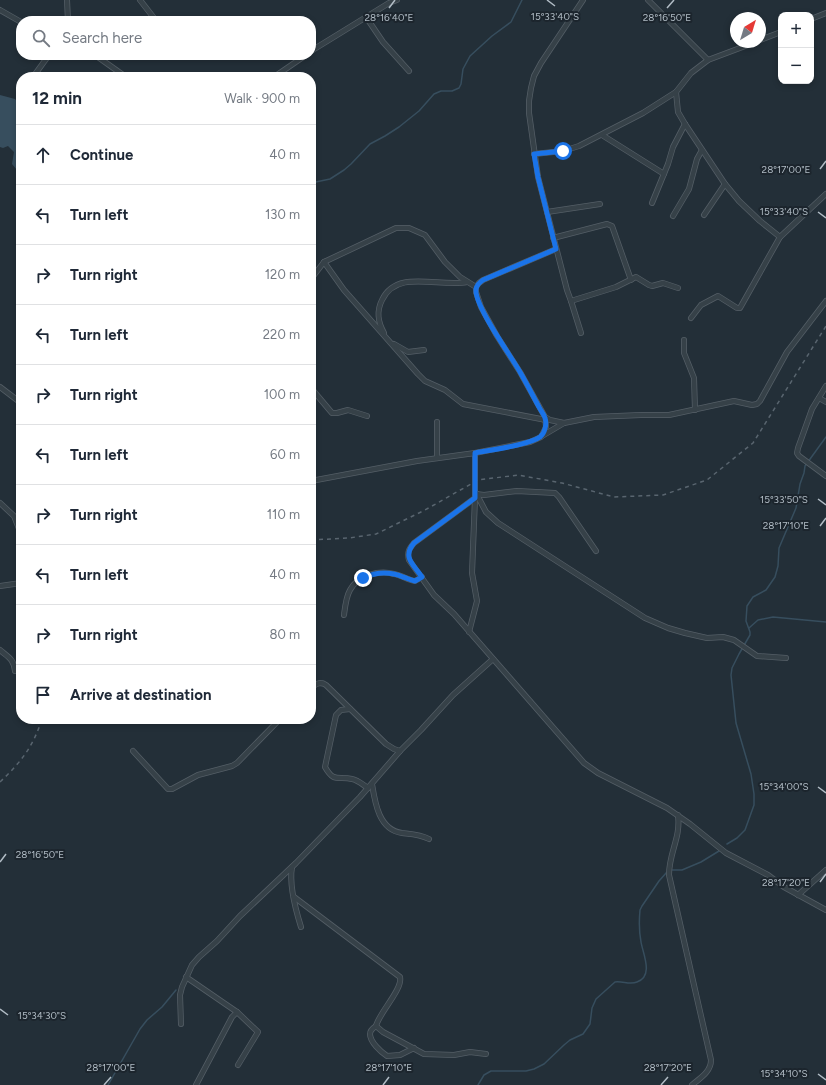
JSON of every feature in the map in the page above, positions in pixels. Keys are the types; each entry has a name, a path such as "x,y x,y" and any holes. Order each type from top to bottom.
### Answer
{"street":[{"path":"67,0 68,16"},
{"path":"140,0 152,16"},
{"path":"316,48 397,0"},
{"path":"581,333 546,212 534,154 529,113 531,88 534,76 583,0"},
{"path":"648,0 708,60"},
{"path":"0,10 16,19"},
{"path":"814,18 826,13"},
{"path":"366,17 383,42 409,71"},
{"path":"766,38 778,33"},
{"path":"534,154 563,151 580,146 602,135 643,113 676,92 691,73 708,60 740,48"},
{"path":"37,72 45,60"},
{"path":"102,60 119,72"},
{"path":"281,72 299,60"},
{"path":"676,92 678,112 725,184 754,216 780,237"},
{"path":"652,203 664,174 673,146 685,124"},
{"path":"602,135 664,174"},
{"path":"673,216 689,189 697,159 702,150"},
{"path":"704,216 725,184"},
{"path":"691,318 701,305 718,296 737,308 740,308 780,237 826,194"},
{"path":"546,212 600,204"},
{"path":"553,238 607,224 612,226 631,280"},
{"path":"316,272 324,262 396,228 409,228 425,235 445,262 460,277 476,287"},
{"path":"541,437 546,427 545,419 520,372 497,336 481,306 476,292 476,287 483,280 556,249"},
{"path":"324,262 344,290 425,381 445,390 463,404 564,423"},
{"path":"571,301 616,287 636,277 652,286 663,283 678,288"},
{"path":"424,350 408,352 394,344 389,339 379,323 379,308 382,299 389,290 398,284 407,282 468,282"},
{"path":"316,480 530,442 564,423 605,415 669,416 734,401 752,405 757,404 787,352 826,301"},
{"path":"684,340 684,353 694,378 696,410"},
{"path":"826,386 812,409 797,453 826,476"},
{"path":"0,387 16,399"},
{"path":"316,394 332,412 337,413 348,410 367,416"},
{"path":"819,398 826,402"},
{"path":"437,422 437,458"},
{"path":"469,632 477,601 477,593 472,573 475,453"},
{"path":"596,551 555,493 517,491 475,495 414,543 409,549 408,553 409,560 434,594 454,614 584,763 598,773 641,793 678,815 726,853 768,875 784,887 826,910"},
{"path":"475,495 486,512 498,523 645,618 668,628 685,633 707,638 723,637 734,640 757,656 786,658"},
{"path":"0,503 14,516 16,521"},
{"path":"344,615 350,590 355,584 371,574 394,574 415,581 422,577"},
{"path":"0,586 16,583"},
{"path":"0,650 12,660 15,671"},
{"path":"181,1024 180,995 192,965 240,916 292,867 372,784 400,751 462,686 493,658"},
{"path":"316,684 322,683 386,744 400,751"},
{"path":"350,709 341,710 336,715 325,767 335,778 352,779 368,788"},
{"path":"133,751 170,790 205,772 226,768 237,763 275,724"},
{"path":"372,784 381,818 386,826 396,832 422,835 429,839"},
{"path":"678,815 678,833 670,857 669,875 711,1060 709,1069 692,1085"},
{"path":"292,867 291,878 301,928"},
{"path":"798,895 826,870"},
{"path":"294,897 400,977 401,980 376,1026 372,1030 371,1037 374,1043 384,1054 391,1056 400,1056 414,1048"},
{"path":"186,977 237,1012 258,1032 238,1065"},
{"path":"196,1085 232,1017 237,1012"},
{"path":"376,1026 383,1032 424,1054 454,1054 470,1052 486,1054"}],"water":[{"path":"0,95 16,100 16,169 12,164 14,152 8,146 3,148 0,147"}],"waterway":[{"path":"316,182 330,179 344,170 370,144 399,127 419,111 434,94 441,91 452,91 459,88 463,69 470,56 492,36 511,22 522,0"},
{"path":"727,844 737,838 745,830 754,805 751,774 736,723 731,675 732,668 750,635 746,621 747,606 753,597 766,590 775,577 778,566 779,548 796,508 805,466 826,437"},
{"path":"749,628 758,620 773,617 826,622"},
{"path":"478,1085 484,1075 491,1071 526,1071 544,1064 570,1040 583,1034 590,1024 592,1008 596,999 615,982 632,983 642,979 646,970 639,922 640,910 642,906 667,872 670,870 682,870 701,862 719,851"},
{"path":"108,1085 140,1029 147,1020 162,1007 176,990"}],"railway":[{"path":"316,540 349,538 376,534 425,510 478,480 518,475 562,483 614,497 663,495 707,480 753,443 826,326"},
{"path":"0,782 26,754 35,738 40,724"}],"route":[{"path":"363,578 371,574 379,573 394,574 412,581 422,577 409,560 409,549 414,543 475,498 475,453 530,442 541,437 544,432 546,427 545,417 481,306 476,292 476,287 483,280 556,249 538,177 534,154 563,151"}]}
